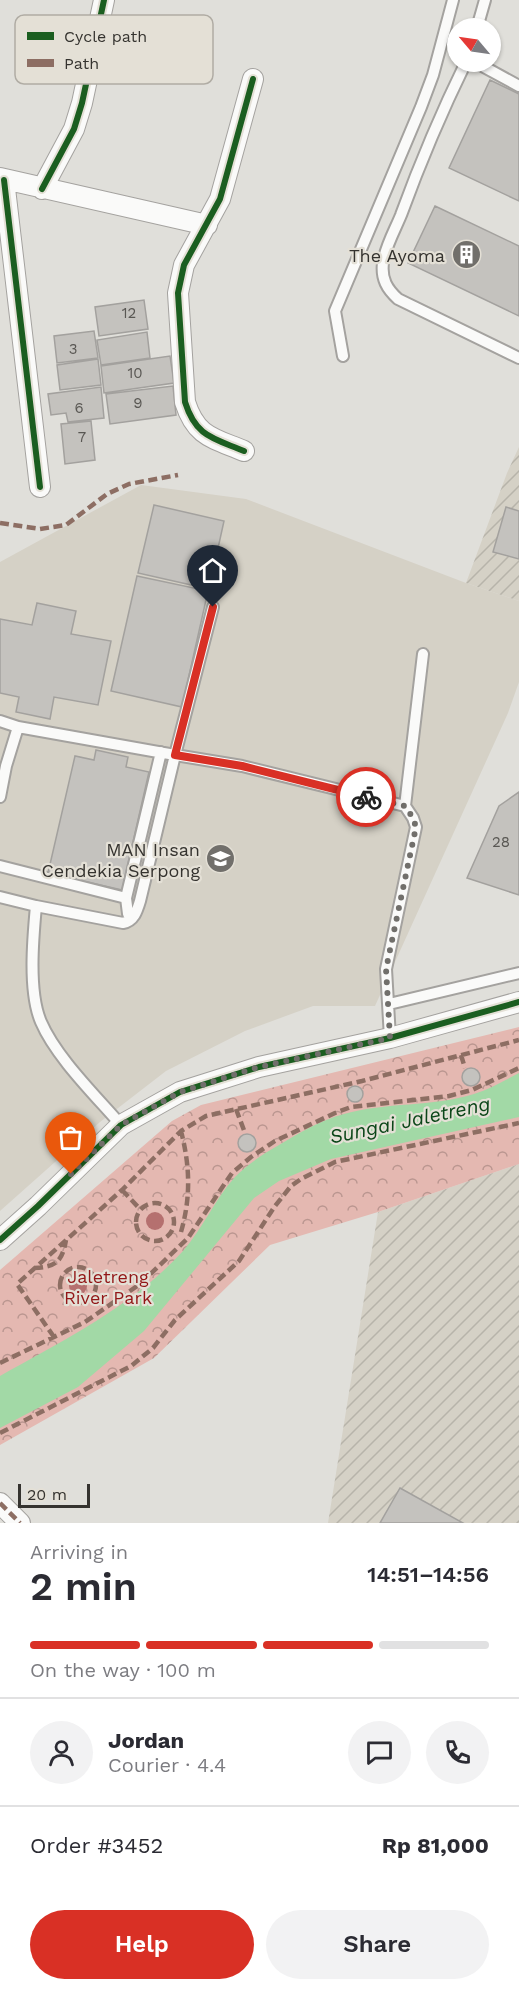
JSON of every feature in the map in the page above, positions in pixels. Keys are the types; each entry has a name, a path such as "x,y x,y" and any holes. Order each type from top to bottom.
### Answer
{"street":[{"path":"102,15 105,0"},
{"path":"244,451 199,430 190,418 185,402 178,293 184,265 220,200 253,79"},
{"path":"42,189 74,129 86,84"},
{"path":"40,487 2,179 207,225"},
{"path":"0,1240 39,1206 121,1125 180,1092 259,1067 390,1038 519,1002"},
{"path":"0,1503 21,1523"}],"lane":[{"path":"343,356 335,311 425,97 453,0"},
{"path":"480,18 485,0"},
{"path":"461,72 407,197 383,261 383,274 386,288 398,299 519,358"},
{"path":"493,72 519,86"},
{"path":"0,897 123,923 133,917 145,882 213,607"},
{"path":"390,1038 386,969 416,827 405,806 423,654"},
{"path":"0,722 242,766 405,806"},
{"path":"0,797 6,766 18,727"},
{"path":"133,917 128,914 126,898 161,752"},
{"path":"0,866 126,898"},
{"path":"36,906 33,946 35,994 40,1020 50,1039 78,1076 121,1125"},
{"path":"389,1004 519,973"}],"shaded area":[{"path":"519,447 519,601 466,583"},
{"name":"MAN Insan Cendekia Serpong","path":"141,485 246,499 519,601 519,682 508,713 375,1006 313,1006 245,1031 166,1071 100,1122 0,1211 0,562"},
{"path":"519,1164 519,1523 328,1523 378,1212"}],"green space":[{"name":"Jaletreng River Park","path":"519,1027 519,1164 378,1212 270,1245 154,1358 0,1445 0,1270 172,1121 201,1105"}],"water":[{"name":"Sungai Jaletreng","path":"519,1073 519,1117 331,1159 279,1181 254,1198 144,1331 78,1387 0,1428 0,1376 97,1321 142,1289 183,1251 235,1177 261,1156 319,1123 335,1117 360,1110 458,1098 486,1090"}],"building":[{"path":"490,80 519,94 519,201 449,168"},
{"name":"The Ayoma","path":"435,206 519,246 519,316 408,263"},
{"path":"144,300 148,329 99,336 95,307"},
{"path":"94,331 98,358 57,363 54,336"},
{"path":"147,332 150,358 101,365 97,340"},
{"path":"170,356 174,383 104,393 101,366"},
{"path":"98,359 101,385 60,390 57,365"},
{"path":"173,386 176,415 110,424 106,394"},
{"path":"101,387 104,418 68,422 66,413 51,415 48,394"},
{"path":"91,421 95,460 65,464 61,424"},
{"path":"154,505 224,521 209,589 138,573"},
{"path":"506,507 519,511 519,559 493,552"},
{"path":"137,576 208,591 182,707 111,691"},
{"path":"37,603 76,611 71,634 111,641 98,705 54,697 50,719 16,712 19,697 0,693 0,619 32,625"},
{"path":"96,750 128,757 126,767 149,772 122,890 48,873 75,756 94,760"},
{"path":"519,792 519,895 467,878 499,806"},
{"path":"471,1068 477,1071 480,1077 477,1083 471,1086 465,1083 462,1077 465,1071"},
{"path":"352,1086 358,1086 363,1094 361,1100 352,1102 347,1097 347,1091"},
{"path":"247,1134 253,1137 256,1143 253,1149 247,1152 241,1149 238,1143 241,1137"},
{"path":"400,1488 463,1523 380,1523"}],"marked path":[{"path":"0,523 40,529 66,525 107,494 129,484 178,475"},
{"path":"54,1337 17,1284 122,1190 181,1131 206,1116 362,1081 519,1040"},
{"path":"461,1055 465,1068"},
{"path":"0,1363 85,1322 140,1284 188,1238 232,1173 275,1141 351,1107 449,1096 472,1090 519,1068"},
{"path":"236,1109 245,1133"},
{"path":"0,1433 131,1366 153,1348 175,1320 239,1261 275,1206 291,1186 301,1179 335,1162 519,1123"},
{"path":"181,1131 186,1157 188,1194 181,1232"},
{"path":"122,1190 140,1209"},
{"path":"155,1203 168,1209 174,1222 168,1235 155,1241 142,1235 136,1222 142,1209 155,1203"},
{"path":"34,1268 53,1265 57,1262 66,1240"},
{"path":"78,1267 91,1272 96,1285 91,1298 78,1303 65,1298 60,1285 65,1272 78,1267"},
{"path":"0,1503 20,1523"}],"cycle path":[{"path":"101,15 104,0"},
{"path":"244,451 207,435 194,423 189,414 185,402 178,293 184,265 220,199 253,79"},
{"path":"42,189 74,129 86,84"},
{"path":"4,180 40,487"},
{"path":"0,1240 121,1125 180,1092 259,1067 390,1038 519,1002"}],"way so far":[{"path":"71,1174 121,1125 180,1092 259,1067 390,1038 386,969 416,827 405,806 366,797"}],"place":[{"name":"The Ayoma","path":"466,255"},
{"name":"MAN Insan Cendekia Serpong","path":"221,859"}],"route":[{"path":"213,607 175,755 242,766 366,797"}]}
